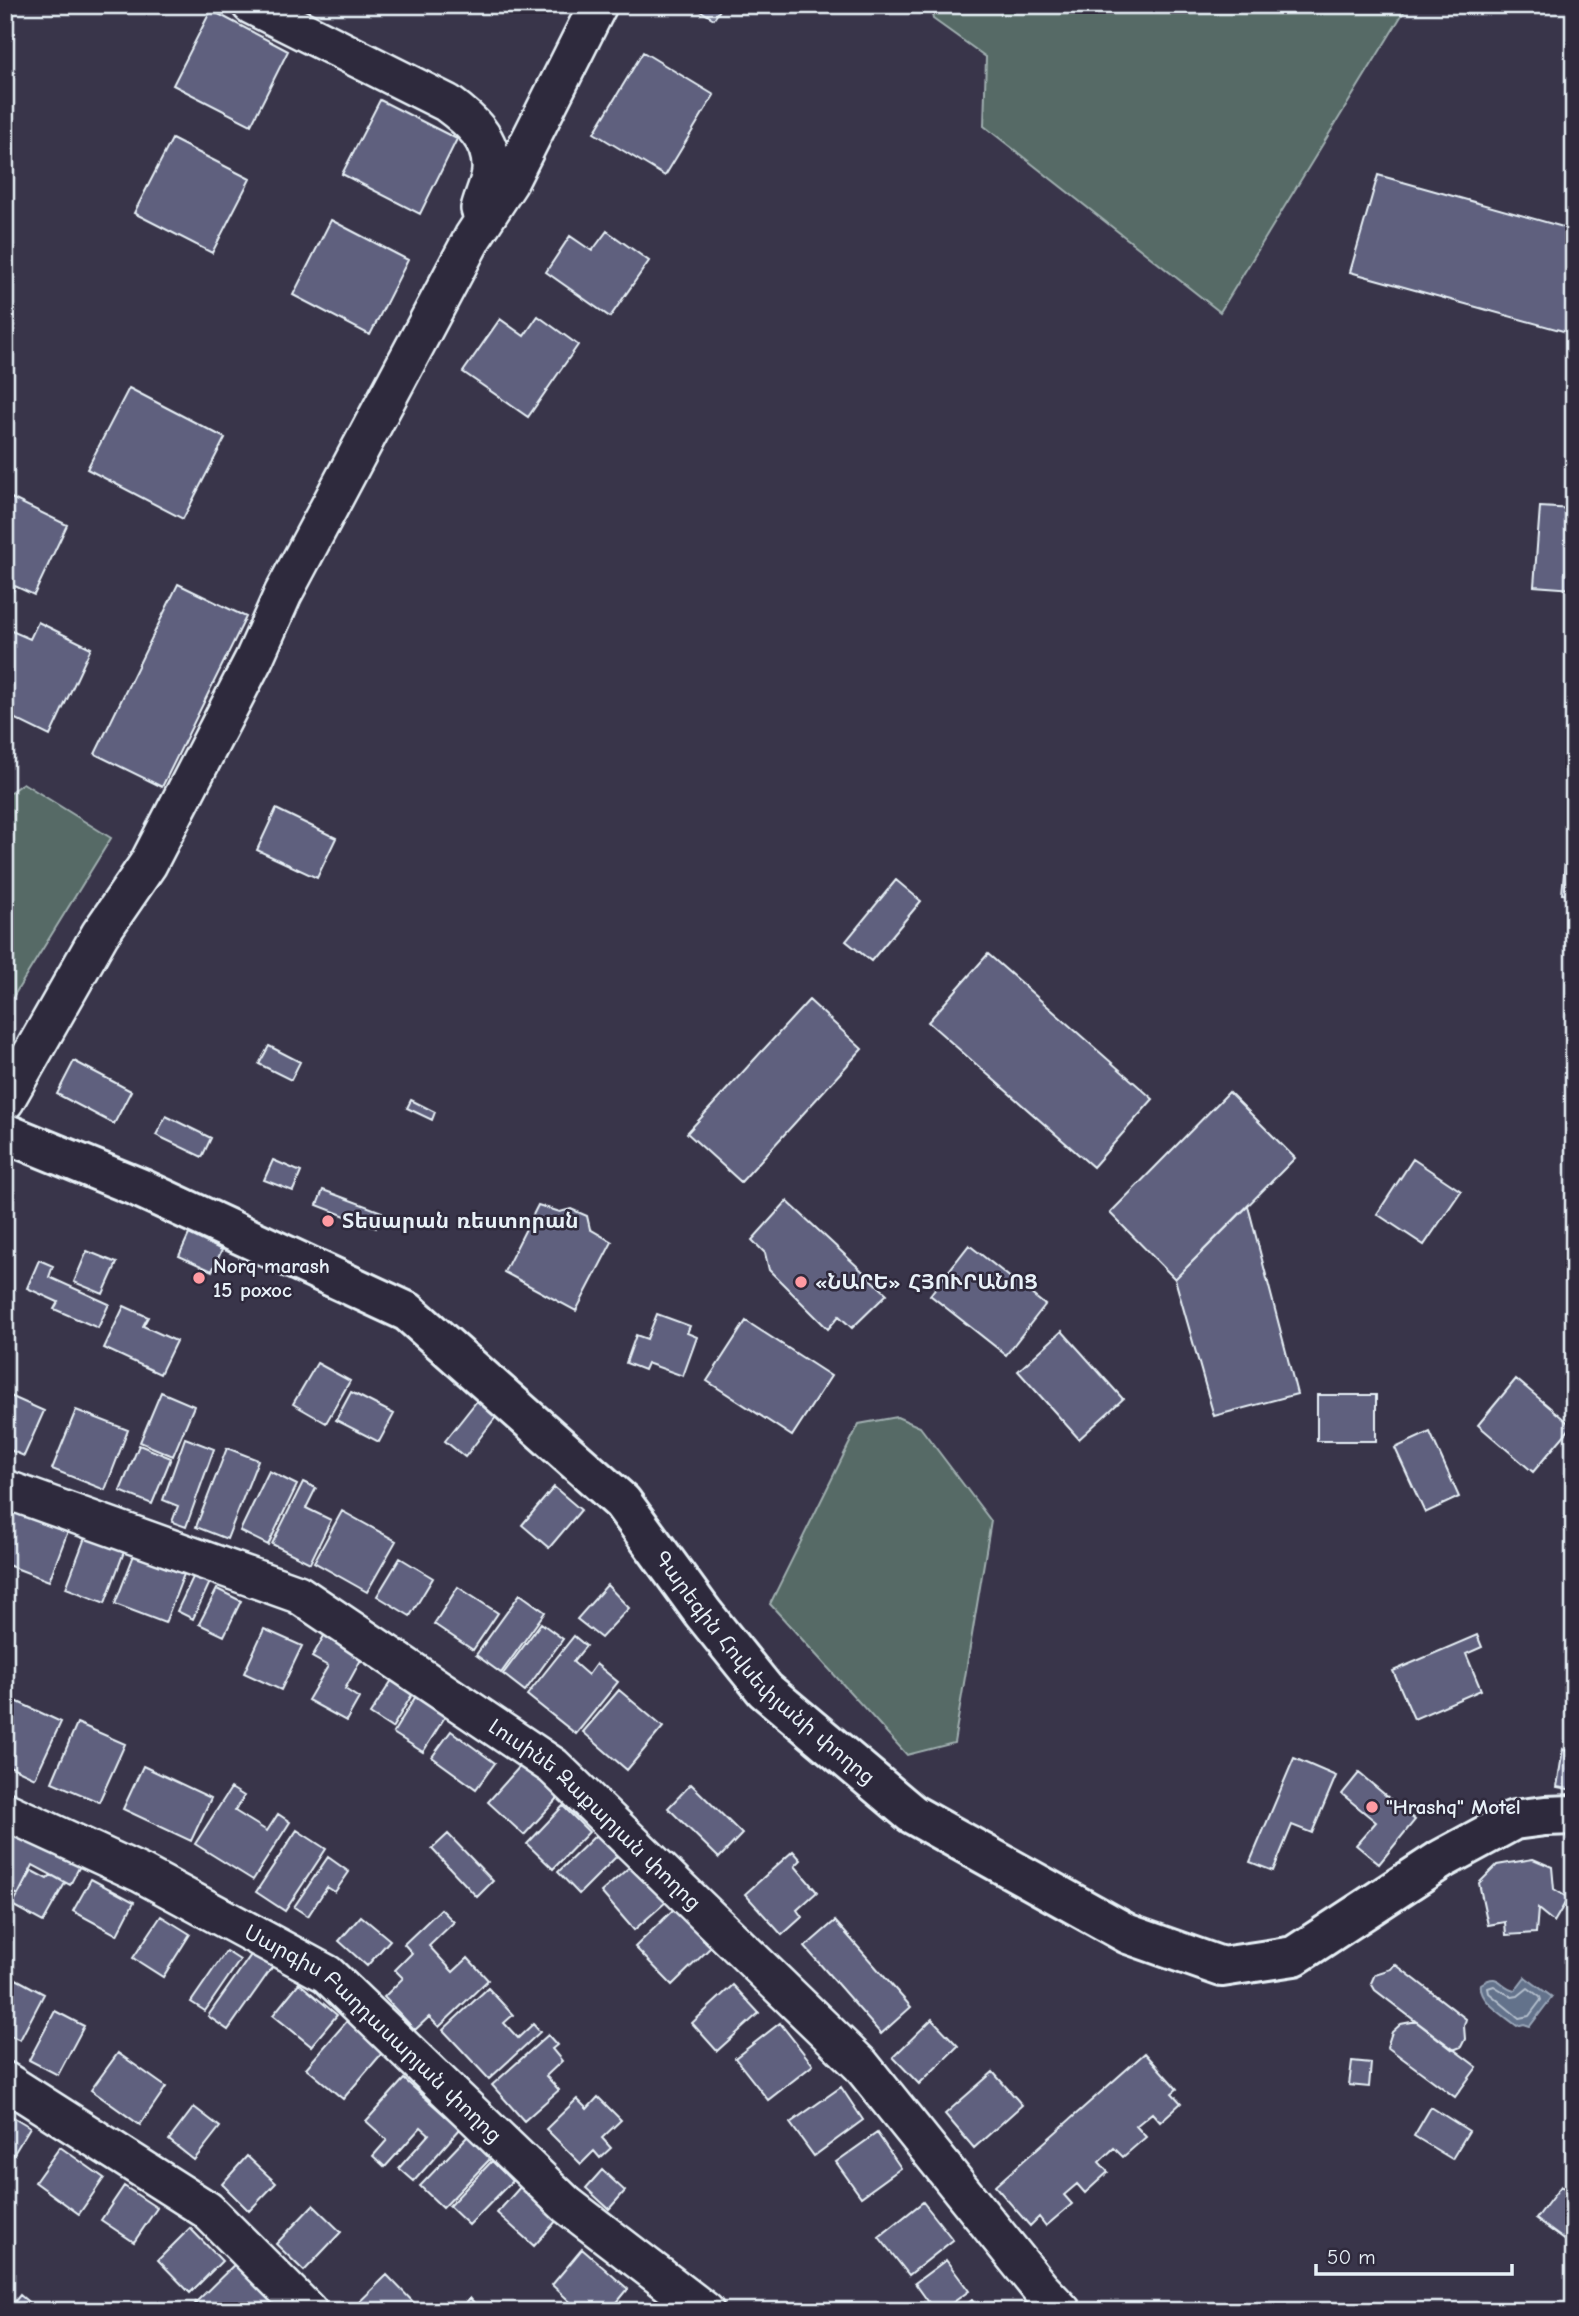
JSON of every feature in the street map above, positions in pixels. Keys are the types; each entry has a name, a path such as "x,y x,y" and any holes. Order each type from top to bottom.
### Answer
{"main road":[{"name":"Գարեգին Հովսեփյանի փողոց","path":"5,1133 140,1188 408,1312 622,1502 703,1613 765,1690 912,1814 1128,1934 1222,1967 1294,1956 1442,1859 1514,1820 1574,1815"}],"street":[{"path":"251,5 447,103 466,117 487,143 491,171 473,237"},
{"path":"5,1101 100,934 148,864 254,659 283,594 473,237 509,182 598,5"},
{"name":"Լուսինե Զաքարյան փողոց","path":"5,1489 299,1594 554,1766 861,2065 1040,2288 1062,2311"},
{"name":"Սարգիս Բաղդասարյան փողոց","path":"5,1811 142,1874 327,1974 567,2205 705,2311"},
{"path":"5,2081 207,2210 308,2311"}],"green space":[{"path":"930,5 1408,5 1220,312 984,126 986,57 933,19"},
{"path":"23,783 111,838 5,1010 5,796"},
{"path":"897,1417 920,1427 991,1521 954,1743 907,1755 770,1604 859,1424"}],"water":[{"path":"1525,1977 1552,1997 1530,2026 1517,2026 1488,2002 1481,1990 1481,1984 1496,1979 1515,1990"}],"building":[{"path":"691,5 723,5 714,19"},
{"path":"211,10 288,51 251,125 173,85"},
{"path":"643,52 714,95 665,176 594,133"},
{"path":"380,100 457,139 420,214 342,174"},
{"path":"172,139 250,179 212,253 134,213"},
{"path":"1378,175 1574,230 1574,334 1350,272"},
{"path":"331,220 408,260 370,335 293,295"},
{"path":"607,231 649,261 610,317 546,272 570,236 592,251"},
{"path":"538,316 578,345 528,417 463,372 500,319 524,336"},
{"path":"129,388 225,438 183,519 87,469"},
{"path":"5,495 67,525 34,595 15,586 5,607"},
{"path":"1540,507 1574,509 1574,589 1534,586"},
{"path":"178,584 246,617 162,787 95,754"},
{"path":"38,622 91,648 50,736 5,714 5,628 30,639"},
{"path":"276,809 336,838 317,878 257,850"},
{"path":"1571,835 1574,836 1574,895 1562,894 1566,852 1570,853"},
{"path":"896,880 921,901 871,961 846,941"},
{"path":"988,954 1153,1099 1093,1167 928,1022"},
{"path":"809,1000 862,1049 741,1182 687,1133"},
{"path":"269,1046 300,1062 291,1080 259,1064"},
{"path":"74,1061 131,1091 114,1124 57,1094"},
{"path":"1229,1092 1295,1158 1175,1279 1110,1213"},
{"path":"411,1100 435,1112 432,1120 407,1108"},
{"path":"166,1116 211,1138 202,1157 156,1135"},
{"path":"1413,1159 1461,1191 1424,1245 1377,1214"},
{"path":"273,1160 301,1172 293,1191 264,1180"},
{"path":"323,1190 382,1212 376,1228 317,1205"},
{"path":"787,1201 887,1294 852,1328 839,1316 828,1329 769,1270 765,1253 752,1240"},
{"path":"538,1205 560,1212 571,1209 587,1216 590,1229 612,1242 576,1311 504,1272"},
{"path":"1248,1206 1297,1394 1214,1416 1175,1279"},
{"path":"189,1234 222,1250 212,1271 179,1256"},
{"path":"969,1245 1045,1305 1006,1355 930,1295"},
{"path":"87,1251 117,1263 103,1294 74,1282"},
{"path":"39,1260 53,1266 49,1277 109,1304 98,1328 54,1309 58,1302 27,1288"},
{"path":"124,1306 148,1317 143,1326 176,1341 160,1374 104,1348"},
{"path":"657,1314 690,1326 687,1333 697,1337 683,1376 647,1363 644,1370 626,1363 636,1335 647,1339"},
{"path":"746,1321 831,1376 792,1436 707,1381"},
{"path":"1062,1331 1123,1399 1079,1439 1018,1371"},
{"path":"317,1363 350,1381 326,1423 293,1404"},
{"path":"1516,1379 1572,1426 1533,1472 1478,1425"},
{"path":"161,1392 194,1406 173,1456 140,1442"},
{"path":"351,1392 394,1414 379,1442 336,1420"},
{"path":"8,1395 44,1411 24,1456 5,1448 5,1402"},
{"path":"1317,1395 1376,1395 1376,1441 1317,1441"},
{"path":"480,1397 499,1413 465,1457 445,1441"},
{"path":"76,1410 128,1430 105,1490 52,1469"},
{"path":"1430,1432 1459,1497 1425,1513 1395,1448"},
{"path":"185,1438 214,1449 186,1527 172,1522 178,1506 163,1500"},
{"path":"139,1445 171,1458 152,1504 120,1491"},
{"path":"227,1448 258,1460 227,1539 196,1527"},
{"path":"269,1471 297,1485 268,1545 240,1531"},
{"path":"303,1482 316,1488 306,1508 331,1520 310,1563 272,1544"},
{"path":"554,1487 581,1510 549,1548 522,1525"},
{"path":"6,1507 68,1531 49,1581 5,1564"},
{"path":"342,1511 396,1541 367,1592 314,1562"},
{"path":"86,1535 125,1549 105,1603 66,1588"},
{"path":"134,1555 184,1574 165,1623 115,1604"},
{"path":"400,1558 433,1578 410,1616 377,1596"},
{"path":"195,1573 211,1580 193,1619 177,1611"},
{"path":"607,1585 629,1608 601,1638 577,1619"},
{"path":"458,1587 498,1613 473,1650 434,1624"},
{"path":"217,1589 241,1601 224,1636 199,1624"},
{"path":"520,1594 545,1612 501,1673 476,1655"},
{"path":"541,1623 563,1639 525,1691 503,1674"},
{"path":"264,1629 302,1646 281,1690 244,1673"},
{"path":"325,1634 363,1656 345,1689 359,1698 346,1721 308,1700 328,1666 312,1657"},
{"path":"1477,1635 1482,1647 1466,1654 1481,1690 1414,1719 1393,1671"},
{"path":"574,1636 586,1646 573,1662 588,1675 596,1664 618,1682 576,1734 527,1695"},
{"path":"392,1680 413,1693 392,1728 370,1714"},
{"path":"619,1690 663,1727 627,1770 583,1732"},
{"path":"5,1696 61,1722 35,1778 5,1764"},
{"path":"416,1696 446,1715 423,1752 393,1733"},
{"path":"77,1723 125,1744 99,1802 52,1782"},
{"path":"451,1731 495,1763 476,1789 432,1757"},
{"path":"1563,1749 1574,1756 1574,1790 1557,1787"},
{"path":"1294,1758 1336,1776 1312,1833 1292,1825 1273,1871 1250,1862"},
{"path":"522,1764 559,1797 524,1835 488,1802"},
{"path":"143,1766 211,1798 191,1841 123,1809"},
{"path":"1359,1773 1415,1820 1379,1864 1356,1845 1376,1822 1342,1794"},
{"path":"691,1784 742,1834 719,1858 668,1808"},
{"path":"231,1788 244,1796 235,1811 267,1831 278,1814 290,1822 253,1880 195,1844"},
{"path":"563,1806 589,1832 553,1869 527,1844"},
{"path":"18,1823 83,1860 70,1885 33,1865 18,1895 5,1888 5,1848"},
{"path":"297,1830 326,1849 285,1911 256,1892"},
{"path":"448,1834 493,1881 477,1897 432,1849"},
{"path":"596,1835 617,1856 579,1894 558,1872"},
{"path":"793,1851 801,1860 795,1866 817,1892 797,1910 802,1917 782,1935 745,1894"},
{"path":"328,1857 349,1872 335,1892 327,1887 308,1916 294,1907"},
{"path":"1533,1859 1552,1867 1554,1889 1568,1898 1554,1922 1538,1909 1536,1933 1506,1935 1505,1922 1488,1925 1479,1883 1497,1865"},
{"path":"633,1864 666,1902 634,1930 601,1892"},
{"path":"32,1871 47,1879 51,1875 65,1883 43,1922 12,1905"},
{"path":"91,1879 134,1902 117,1935 73,1911"},
{"path":"676,1907 713,1945 672,1985 635,1947"},
{"path":"441,1909 454,1922 429,1946 453,1972 468,1958 488,1980 439,2027 429,2017 415,2030 384,1997 403,1978 395,1970 412,1953 404,1944"},
{"path":"161,1916 190,1934 163,1977 133,1958"},
{"path":"361,1916 390,1940 367,1966 339,1941"},
{"path":"835,1921 911,2007 881,2034 805,1947"},
{"path":"226,1951 240,1960 205,2011 191,2002"},
{"path":"253,1952 273,1966 228,2030 208,2016"},
{"path":"1395,1964 1466,2019 1465,2039 1461,2047 1453,2050 1375,1990 1371,1983 1375,1974 1391,1969"},
{"path":"5,1973 44,1994 20,2040 5,2033"},
{"path":"299,1983 337,2015 311,2046 273,2015"},
{"path":"733,1985 759,2013 717,2051 692,2023"},
{"path":"488,1988 513,2015 504,2023 518,2038 533,2024 540,2032 489,2079 443,2030"},
{"path":"55,2011 84,2026 58,2075 29,2060"},
{"path":"932,2019 958,2046 919,2084 893,2057"},
{"path":"347,2021 383,2052 343,2099 306,2068"},
{"path":"1417,2022 1477,2067 1455,2097 1387,2047 1392,2032 1401,2024"},
{"path":"780,2023 813,2065 768,2100 735,2058"},
{"path":"548,2035 557,2045 552,2049 562,2061 546,2076 559,2090 524,2121 492,2085"},
{"path":"118,2053 166,2087 140,2125 91,2090"},
{"path":"1145,2053 1177,2089 1172,2093 1181,2103 1160,2122 1152,2113 1136,2126 1146,2137 1123,2157 1114,2148 1099,2162 1108,2172 1085,2193 1077,2184 1064,2195 1072,2204 1046,2226 1039,2217 1030,2226 995,2186"},
{"path":"1352,2061 1371,2063 1369,2087 1349,2085"},
{"path":"993,2072 1022,2105 974,2148 945,2114"},
{"path":"404,2079 460,2129 414,2181 399,2168 429,2134 421,2127 385,2167 373,2156 387,2140 366,2121"},
{"path":"841,2087 863,2120 814,2156 790,2123"},
{"path":"598,2097 621,2120 602,2138 611,2148 600,2158 594,2151 581,2164 546,2129 577,2099 587,2109"},
{"path":"194,2107 220,2127 194,2160 169,2140"},
{"path":"1431,2107 1469,2131 1452,2159 1414,2136"},
{"path":"5,2112 30,2127 12,2157 5,2153"},
{"path":"877,2133 901,2168 861,2197 836,2162"},
{"path":"468,2136 491,2158 443,2208 420,2186"},
{"path":"60,2147 104,2178 79,2214 35,2182"},
{"path":"247,2156 276,2183 249,2211 222,2184"},
{"path":"492,2161 512,2181 469,2225 449,2206"},
{"path":"602,2170 625,2191 609,2209 586,2188"},
{"path":"124,2186 157,2208 134,2242 101,2220"},
{"path":"521,2186 558,2219 534,2246 497,2213"},
{"path":"1561,2186 1574,2195 1574,2247 1536,2219"},
{"path":"923,2202 953,2240 909,2275 879,2237"},
{"path":"313,2205 341,2232 304,2271 276,2244"},
{"path":"190,2228 222,2261 190,2293 158,2260"},
{"path":"582,2249 628,2289 610,2311 580,2311 552,2285"},
{"path":"243,2256 294,2311 203,2311 195,2303"},
{"path":"946,2260 969,2291 941,2311 935,2311 915,2283"},
{"path":"387,2275 422,2311 350,2311"},
{"path":"20,2295 39,2311 7,2311"},
{"path":"470,2298 481,2311 458,2311"},
{"path":"972,2300 979,2311 958,2311"}],"place":[{"name":"Տեսարան ռեստորան","path":"328,1221"},
{"name":"Norq marash 15 poxoc","path":"199,1278"},
{"name":"«ՆԱՐԵ» ՀՅՈՒՐԱՆՈՑ","path":"801,1282"},
{"name":"\"Hrashq\" Motel","path":"1372,1807"}]}
